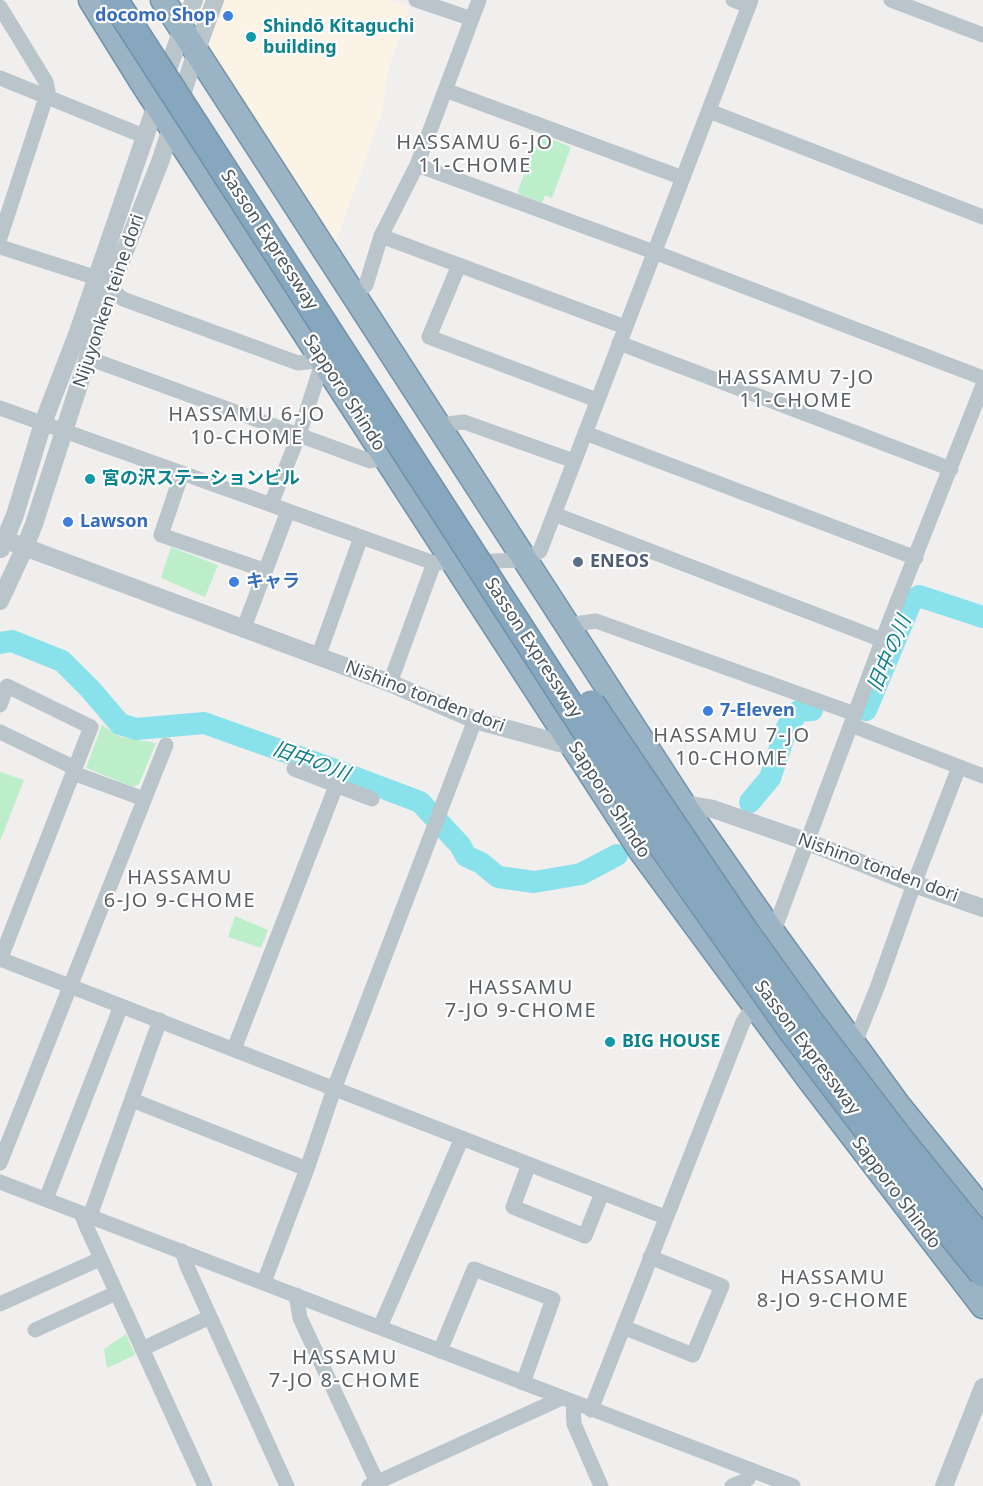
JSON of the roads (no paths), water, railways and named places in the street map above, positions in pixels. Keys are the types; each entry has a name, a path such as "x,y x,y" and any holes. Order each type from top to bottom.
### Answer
{"highway":[{"name":"Sapporo Shindo","path":"91,0 386,458 444,563 574,746 641,851 809,1079 983,1306"},
{"name":"Sasson Expressway","path":"114,0 640,814 791,1029 887,1155 983,1273"},
{"name":"Sasson Expressway","path":"136,0 657,804 807,1018 901,1141 983,1242"},
{"path":"163,0 683,804 898,1105 983,1210"}],"street":[{"name":"Nijuyonken teine dori","path":"0,601 25,547 88,358 103,284 146,137 194,0"},
{"name":"Nijuyonken teine dori","path":"2,543 43,423 172,127 195,52 215,0"},
{"path":"416,0 472,19"},
{"path":"353,294 366,285 381,236 417,165 479,0"},
{"path":"0,408 361,537 444,563 525,560 540,551 750,3 733,0"},
{"path":"891,0 983,35"},
{"path":"0,7 46,82 48,91 0,238"},
{"path":"0,78 146,137"},
{"path":"445,90 683,178"},
{"path":"709,111 983,217"},
{"path":"417,165 654,252 983,378"},
{"path":"381,236 626,327"},
{"path":"0,247 103,284 123,299 297,363 323,360 299,435 271,504"},
{"path":"459,265 429,337 597,400"},
{"path":"619,343 951,469"},
{"path":"88,358 370,461 386,458"},
{"path":"773,933 882,640 983,386"},
{"path":"438,425 464,422 574,460"},
{"path":"585,433 916,558"},
{"path":"182,473 161,534 264,570"},
{"path":"243,630 288,511"},
{"path":"554,514 882,640"},
{"path":"318,657 361,537"},
{"name":"Nishino tonden dori","path":"2,543 25,547 390,683 475,720 543,740 574,746 683,804 713,809 983,908"},
{"path":"390,683 444,563"},
{"path":"568,625 596,621 853,720 983,776"},
{"path":"0,705 7,686 91,727 0,959 665,1217"},
{"path":"264,1282 307,1169 334,1089 475,720"},
{"path":"0,732 74,770 144,799"},
{"path":"0,1163 166,745"},
{"path":"854,1045 959,767"},
{"path":"294,769 372,799"},
{"path":"234,1049 336,786"},
{"path":"591,1410 743,1022 754,1005"},
{"path":"46,1199 121,1006"},
{"path":"160,1020 132,1100 86,1214 100,1258 205,1486"},
{"path":"132,1100 307,1169"},
{"path":"380,1326 462,1138"},
{"path":"529,1164 513,1207 585,1236 602,1193"},
{"path":"0,1182 793,1486"},
{"path":"182,1251 287,1486"},
{"path":"623,1327 693,1355 722,1286 650,1257"},
{"path":"0,1304 100,1258"},
{"path":"440,1351 474,1269 553,1299 523,1383"},
{"path":"35,1330 116,1293"},
{"path":"296,1295 300,1318 373,1484 394,1481 567,1400"},
{"path":"142,1349 210,1317"},
{"path":"944,1486 983,1388"},
{"path":"567,1400 574,1424 601,1486"},
{"path":"732,1486 748,1479 752,1470"}],"waterway":[{"name":"旧中の川","path":"866,710 911,602 919,596 983,617"},
{"name":"旧中の川","path":"0,643 12,641 62,661 120,724 136,729 204,723 420,802 460,845 466,856 481,863 498,877 534,882 581,874 617,855"},
{"name":"旧中の川","path":"750,802 770,778 787,727 799,711 812,710"}],"place":[{"name":"docomo Shop","path":"228,16"},
{"name":"Shindō Kitaguchi building","path":"251,37"},
{"name":"宮の沢ステーションビル","path":"90,479"},
{"name":"Lawson","path":"68,522"},
{"name":"ENEOS","path":"578,562"},
{"name":"キャラ","path":"234,582"},
{"name":"7-Eleven","path":"708,711"},
{"name":"BIG HOUSE","path":"610,1042"}],"district":[{"name":"HASSAMU 6-JO 11-CHOME","path":"475,154"},
{"name":"HASSAMU 7-JO 11-CHOME","path":"796,390"},
{"name":"HASSAMU 6-JO 10-CHOME","path":"247,426"},
{"name":"HASSAMU 7-JO 10-CHOME","path":"732,748"},
{"name":"HASSAMU 6-JO 9-CHOME","path":"180,890"},
{"name":"HASSAMU 7-JO 9-CHOME","path":"521,1000"},
{"name":"HASSAMU 8-JO 9-CHOME","path":"833,1290"},
{"name":"HASSAMU 7-JO 8-CHOME","path":"345,1370"}]}
